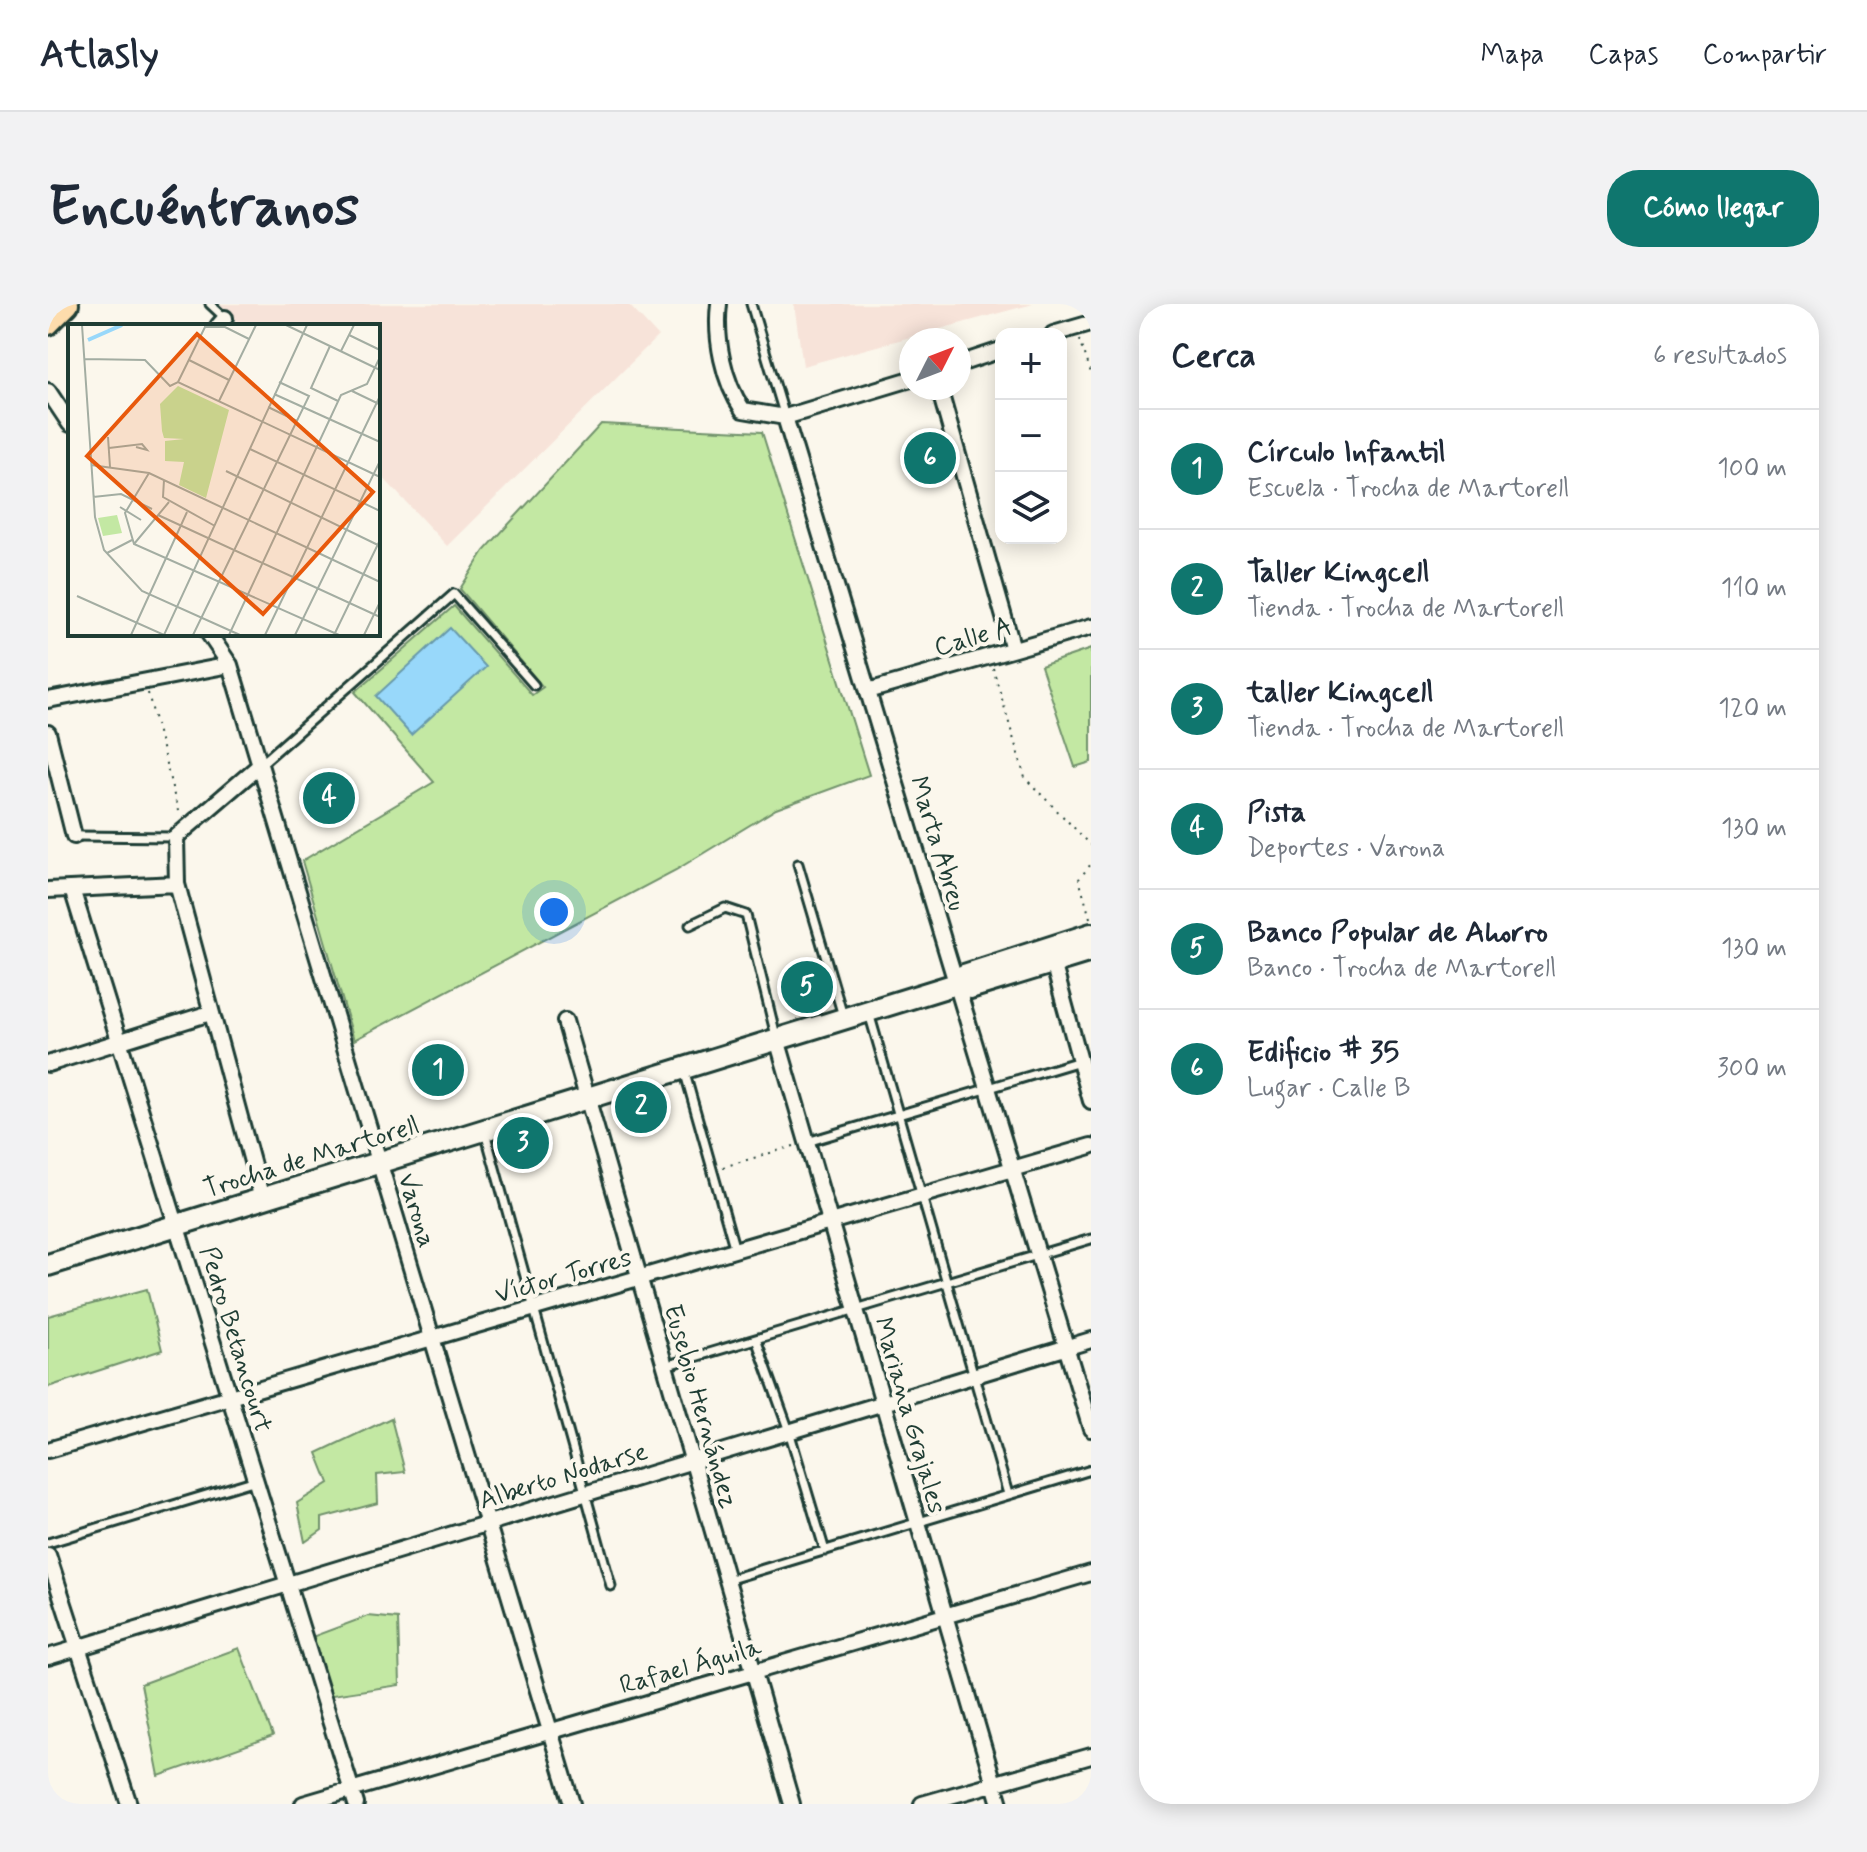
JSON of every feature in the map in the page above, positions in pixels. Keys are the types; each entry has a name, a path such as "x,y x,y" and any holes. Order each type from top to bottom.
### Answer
{"main road":[{"path":"48,323 67,304"}],"street":[{"path":"719,304 717,325 731,393 743,410 785,417 899,383"},
{"path":"1067,330 1091,323"},
{"path":"971,360 995,352"},
{"path":"48,391 68,421"},
{"path":"942,400 1013,649"},
{"name":"Marta Abreu","path":"785,417 1091,1429"},
{"name":"Calle A","path":"868,691 1091,627"},
{"name":"Varona","path":"210,636 230,665 572,1804"},
{"path":"48,700 230,665"},
{"path":"48,733 74,836"},
{"path":"260,765 180,834 177,884 262,1199"},
{"path":"48,890 177,884"},
{"name":"Pedro Betancourt","path":"72,889 354,1797"},
{"name":"Trocha de Martorell","path":"48,1265 956,984 970,988 1051,955 1091,934"},
{"name":"Trocha de Martorell","path":"1051,955 1091,951"},
{"path":"1051,955 1091,1101"},
{"path":"48,1064 210,1013"},
{"name":"Eusebio Hernández","path":"565,1021 792,1804"},
{"name":"Mariana Grajales","path":"777,1039 1000,1804"},
{"name":"Víctor Torres","path":"48,1450 1091,1146"},
{"name":"Alberto Nodarse","path":"48,1657 1091,1340"},
{"path":"48,1555 129,1804"},
{"name":"Rafael Águila","path":"303,1804 354,1797 550,1732 1091,1573"},
{"path":"922,1804 1091,1756"}],"lane":[{"path":"210,304 221,322"},
{"path":"751,304 785,417"},
{"path":"260,765 454,594 534,685"},
{"path":"74,836 180,834"},
{"path":"798,864 844,1018"},
{"path":"690,925 725,908 746,915 777,1039"},
{"path":"869,1011 1008,1494"},
{"path":"807,1142 1080,1061"},
{"path":"684,1068 735,1250"},
{"path":"484,1130 611,1586"},
{"path":"665,1366 1091,1239"},
{"path":"756,1339 789,1431 825,1551"},
{"path":"727,1580 1091,1470"},
{"path":"48,1543 256,1480"}],"path":[{"path":"1076,327 1091,373"},
{"path":"989,656 1025,778 1091,845"},
{"path":"144,681 180,834"},
{"path":"1091,864 1079,879 1091,923"},
{"path":"712,1170 807,1142"}],"shaded area":[{"path":"220,304 628,304 658,336 447,546 380,474 380,324 238,324"},
{"path":"794,304 1033,304 944,328 899,328 899,340 803,366"}],"green space":[{"path":"601,424 762,432 869,775 776,809 676,870 354,1040 302,861 434,782 355,692 454,606 532,695 543,687 460,589 484,551"},
{"path":"1091,649 1091,762 1075,767 1041,666"},
{"path":"147,1289 162,1350 48,1387 48,1316"},
{"path":"391,1418 405,1472 377,1475 378,1503 322,1518 322,1530 305,1542 297,1503 329,1483 317,1453"},
{"path":"368,1616 398,1619 400,1685 326,1696 309,1638"},
{"path":"239,1648 273,1736 159,1776 141,1684"}],"water":[{"path":"450,628 486,667 411,735 376,696"}],"place":[{"name":"Edificio # 35","path":"930,458"},
{"name":"Pista","path":"329,798"},
{"name":"Banco Popular de Ahorro","path":"807,987"},
{"name":"Círculo Infantil","path":"438,1070"},
{"name":"Taller Kingcell","path":"641,1107"},
{"name":"taller Kingcell","path":"523,1143"}]}
